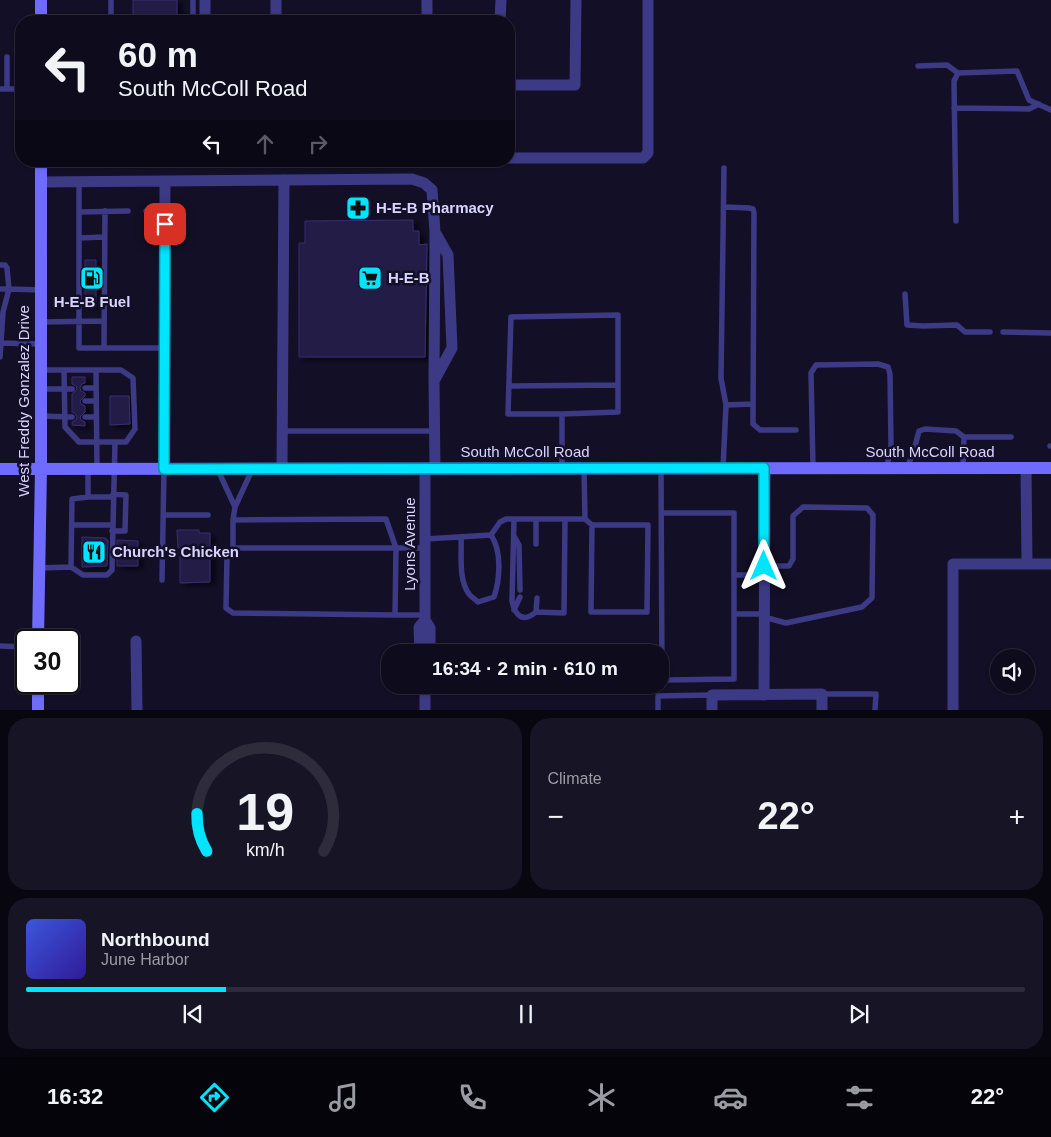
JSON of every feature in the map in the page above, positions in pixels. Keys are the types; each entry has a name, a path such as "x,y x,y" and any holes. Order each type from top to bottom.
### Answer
{"main road":[{"path":"40,15 41,0"},
{"name":"West Freddy Gonzalez Drive","path":"38,629 41,468 41,167"},
{"name":"South McColl Road","path":"0,469 1051,468"},
{"path":"38,694 38,710"}],"street":[{"path":"204,0 205,15"},
{"path":"276,0 276,15"},
{"path":"427,0 427,15"},
{"path":"500,15 501,0"},
{"path":"515,85 576,85 576,0"},
{"path":"515,158 643,158 648,153 648,0"},
{"name":"Lyons Avenue","path":"41,182 412,179 424,183 432,190 435,232 434,431 425,543 425,618 430,628 430,644"},
{"path":"282,468 284,180"},
{"path":"164,469 165,181"},
{"path":"434,381 452,348 448,255 435,232"},
{"path":"764,468 764,695"},
{"path":"1026,468 1027,564"},
{"path":"953,710 953,564 1051,564"},
{"name":"Lyons Avenue","path":"420,644 420,627 425,618"},
{"path":"136,641 137,710"},
{"path":"424,710 425,694"},
{"path":"712,710 712,695 822,694 822,710"}],"lane":[{"path":"111,0 111,15"},
{"path":"193,0 194,15"},
{"path":"3,89 7,57"},
{"path":"918,66 947,65 958,73 1016,71 1029,100 1051,110"},
{"path":"956,221 954,81 958,73"},
{"path":"954,108 1029,109 1039,104"},
{"path":"723,468 726,405 720,378 724,168"},
{"path":"79,181 79,238 82,270 79,348 165,348"},
{"path":"724,207 749,208 752,209 754,214 753,424 760,430 796,430"},
{"path":"104,211 104,348"},
{"path":"79,212 128,211"},
{"path":"146,211 165,211"},
{"path":"79,238 104,237"},
{"path":"0,265 4,265 7,268 9,289 1,313 0,357"},
{"path":"96,270 104,270"},
{"path":"96,282 104,282"},
{"path":"0,289 41,290"},
{"path":"96,294 104,294"},
{"path":"905,294 907,324 923,326 957,325 965,332 990,332"},
{"path":"618,315 618,385 618,412 508,414 511,317 618,315"},
{"path":"41,322 104,322"},
{"path":"1003,332 1051,333"},
{"path":"0,343 41,344"},
{"path":"814,468 811,373 816,365 878,364 888,367 890,374 891,445 887,468"},
{"path":"41,370 64,370 121,370 133,378 135,429 126,442 79,442 65,427 68,417 65,401 64,370"},
{"path":"88,497 96,442 96,370"},
{"path":"509,386 618,385"},
{"path":"85,388 96,388"},
{"path":"41,389 72,389"},
{"path":"65,401 72,401"},
{"path":"85,401 96,401"},
{"path":"726,405 753,404"},
{"path":"562,414 562,468"},
{"path":"41,416 68,417"},
{"path":"85,416 96,417"},
{"path":"906,468 914,450 919,431 925,429 956,430 964,437 1012,437"},
{"path":"282,431 434,431"},
{"path":"963,468 964,437"},
{"path":"39,568 71,567 82,575 107,576 112,570 115,442"},
{"path":"218,468 235,506"},
{"path":"253,468 235,506 233,548 226,555 226,608 233,613 395,614 425,618"},
{"path":"584,468 585,519"},
{"path":"661,468 662,673 667,680 734,679 734,512 662,513"},
{"path":"162,580 164,469"},
{"path":"71,567 72,500 88,497 126,495 126,531 113,528 72,525"},
{"path":"734,575 789,566 793,559 792,516 803,507 867,508 873,515 872,598 862,607 786,623 764,615 735,614"},
{"path":"164,515 208,515"},
{"path":"233,520 386,519 396,548 395,614"},
{"path":"491,535 500,522 506,519 585,519 592,525 648,525 648,612 591,612 592,525"},
{"path":"514,519 512,601 517,615 523,618 531,616 536,612 564,614 565,519"},
{"path":"536,519 536,544"},
{"path":"462,537 463,576 469,594 478,602 494,597 496,590 498,551 491,535"},
{"path":"233,548 396,548 462,537 491,535"},
{"path":"514,535 519,545 520,593 514,610"},
{"path":"536,612 537,598"},
{"path":"0,646 15,647"},
{"path":"822,694 876,694 876,710"},
{"path":"658,710 658,696 712,695"}],"building":[{"path":"133,0 177,0 177,15 133,15"},
{"name":"H-E-B","path":"413,220 413,231 419,231 419,245 427,244 425,357 299,357 299,243 305,243 305,221"},
{"path":"85,260 96,260 96,305 85,305"},
{"path":"72,377 85,377 85,383 80,388 85,393 85,396 80,401 85,406 85,412 80,417 85,422 85,426 72,425 72,422 77,417 72,412 72,394 77,389 72,384"},
{"path":"110,396 129,396 130,424 110,425"},
{"path":"177,530 199,530 199,533 210,533 210,582 180,583 180,548 178,548"},
{"name":"Church's Chicken","path":"82,537 106,538 108,540 107,566 82,567"},
{"path":"117,540 138,541 138,566 117,566"}],"place":[{"name":"H-E-B Pharmacy","path":"358,208"},
{"name":"H-E-B Fuel","path":"92,278"},
{"name":"H-E-B","path":"370,278"},
{"name":"Church's Chicken","path":"94,552"}],"route":[{"path":"165,224 164,469 764,468 764,566"}]}
